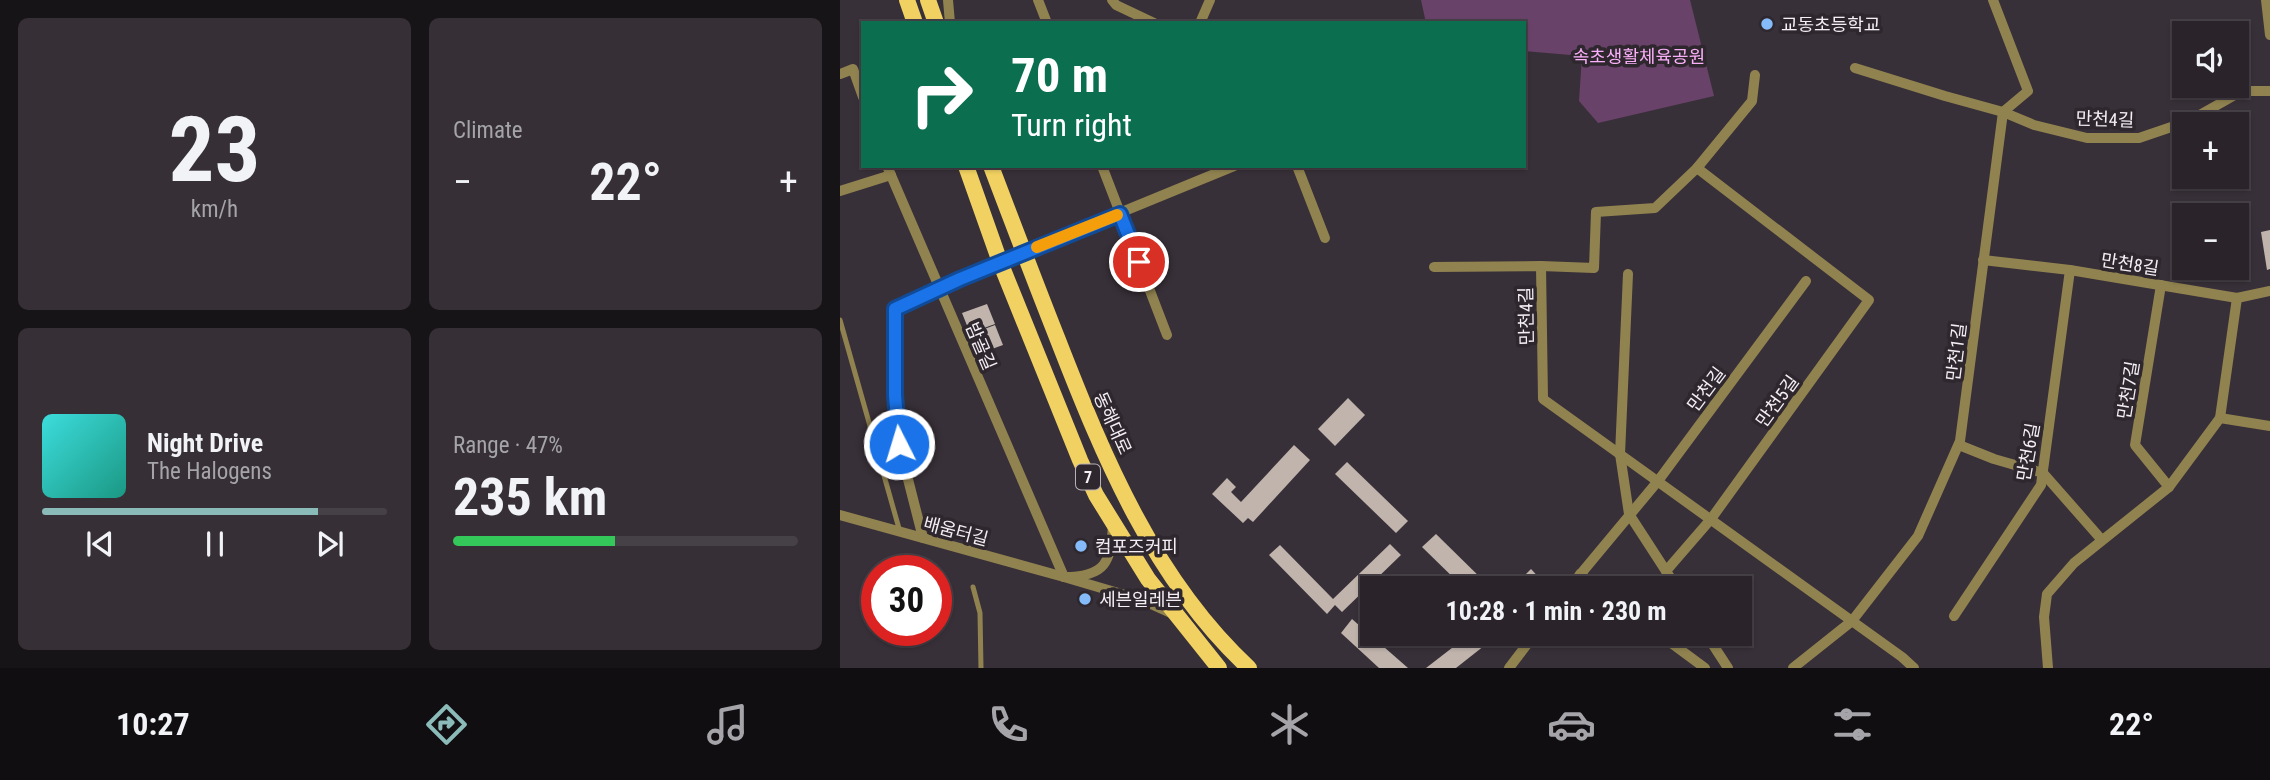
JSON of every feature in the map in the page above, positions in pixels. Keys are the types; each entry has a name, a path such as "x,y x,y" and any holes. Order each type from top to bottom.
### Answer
{"main road":[{"path":"907,0 914,21"},
{"path":"928,0 935,21"},
{"name":"7","path":"967,168 1000,262 1080,460 1113,523 1148,579 1219,668"},
{"name":"동해대로","path":"992,168 1090,423 1127,501 1158,557 1200,613 1249,668"}],"street":[{"path":"948,0 950,21"},
{"path":"1038,0 1046,21"},
{"path":"1112,0 1116,5 1150,21"},
{"path":"1201,21 1210,0"},
{"path":"1993,0 2028,92 2003,111"},
{"path":"2266,0 2270,35"},
{"name":"만천4길","path":"1855,68 2003,111 2034,125 2087,138 2139,138 2189,121 2242,91 2270,91"},
{"path":"840,74 853,69 861,91"},
{"name":"만천4길","path":"1620,454 1543,400 1541,266 1594,268 1596,212 1654,208 1697,169 1752,101 1755,75"},
{"name":"만천1길","path":"1793,668 1852,621 1918,536 1959,445 2003,111"},
{"path":"1102,168 1167,335"},
{"path":"1298,168 1325,238"},
{"name":"만천5길","path":"1666,571 1711,519 1869,300 1697,169"},
{"path":"923,538 899,444 895,395 895,309 1000,262 1120,214 1213,170"},
{"name":"밤골길","path":"840,191 889,171 1064,577"},
{"name":"만천8길","path":"1983,260 2070,270 2237,298 2270,291"},
{"path":"1434,267 1541,266"},
{"name":"만천6길","path":"1954,616 2041,485 2070,270"},
{"path":"1628,274 1620,454 1629,514 1669,576"},
{"name":"만천길","path":"1580,574 1658,481 1806,281"},
{"name":"만천7길","path":"2161,285 2135,445 2169,487"},
{"path":"2048,668 2044,617 2046,594 2074,563 2101,539 2169,487 2220,418 2237,298"},
{"path":"2220,418 2270,426"},
{"path":"1959,445 1994,459 2043,473 2101,539"},
{"path":"1620,454 1914,668"},
{"name":"배움터길","path":"840,515 1142,600 1176,615"},
{"name":"배움터길","path":"1064,577 1089,576 1100,569 1108,559 1112,547 1113,523"},
{"path":"1511,667 1526,646"},
{"path":"1675,646 1705,668"},
{"path":"1714,646 1728,668"}],"lane":[{"path":"840,320 900,532"},
{"path":"973,587 980,613 981,668"}],"green space":[{"name":"속초생활체육공원","path":"1421,0 1690,0 1714,96 1598,123 1579,101 1582,56 1526,51 1526,21 1426,21"}],"building":[{"path":"2270,230 2270,269 2267,270 2261,232"},
{"path":"987,304 995,324 970,333 962,313"},
{"path":"995,325 1003,345 978,354 971,334"},
{"path":"1348,398 1365,415 1335,446 1318,429"},
{"path":"1294,445 1310,460 1253,522 1248,518 1243,523 1212,494 1227,478 1236,487 1231,492 1241,502"},
{"path":"1347,462 1408,521 1396,533 1335,474"},
{"path":"1436,534 1479,576 1452,576 1422,547"},
{"path":"1390,544 1401,555 1379,576 1360,576 1360,595 1342,612 1335,605 1327,614 1269,555 1280,545 1333,599"},
{"path":"1531,569 1538,576 1524,576"},
{"path":"1352,619 1360,626 1360,646 1383,646 1408,668 1379,668 1341,633"},
{"path":"1454,646 1484,646 1456,668 1426,668"}],"slow traffic":[{"path":"1037,247 1117,215"}],"place":[{"name":"교동초등학교","path":"1767,24"},
{"name":"컴포즈커피","path":"1081,546"},
{"name":"세븐일레븐","path":"1085,599"}],"route":[{"path":"899,444 895,395 895,309 1000,262 1120,214 1139,262"}]}
